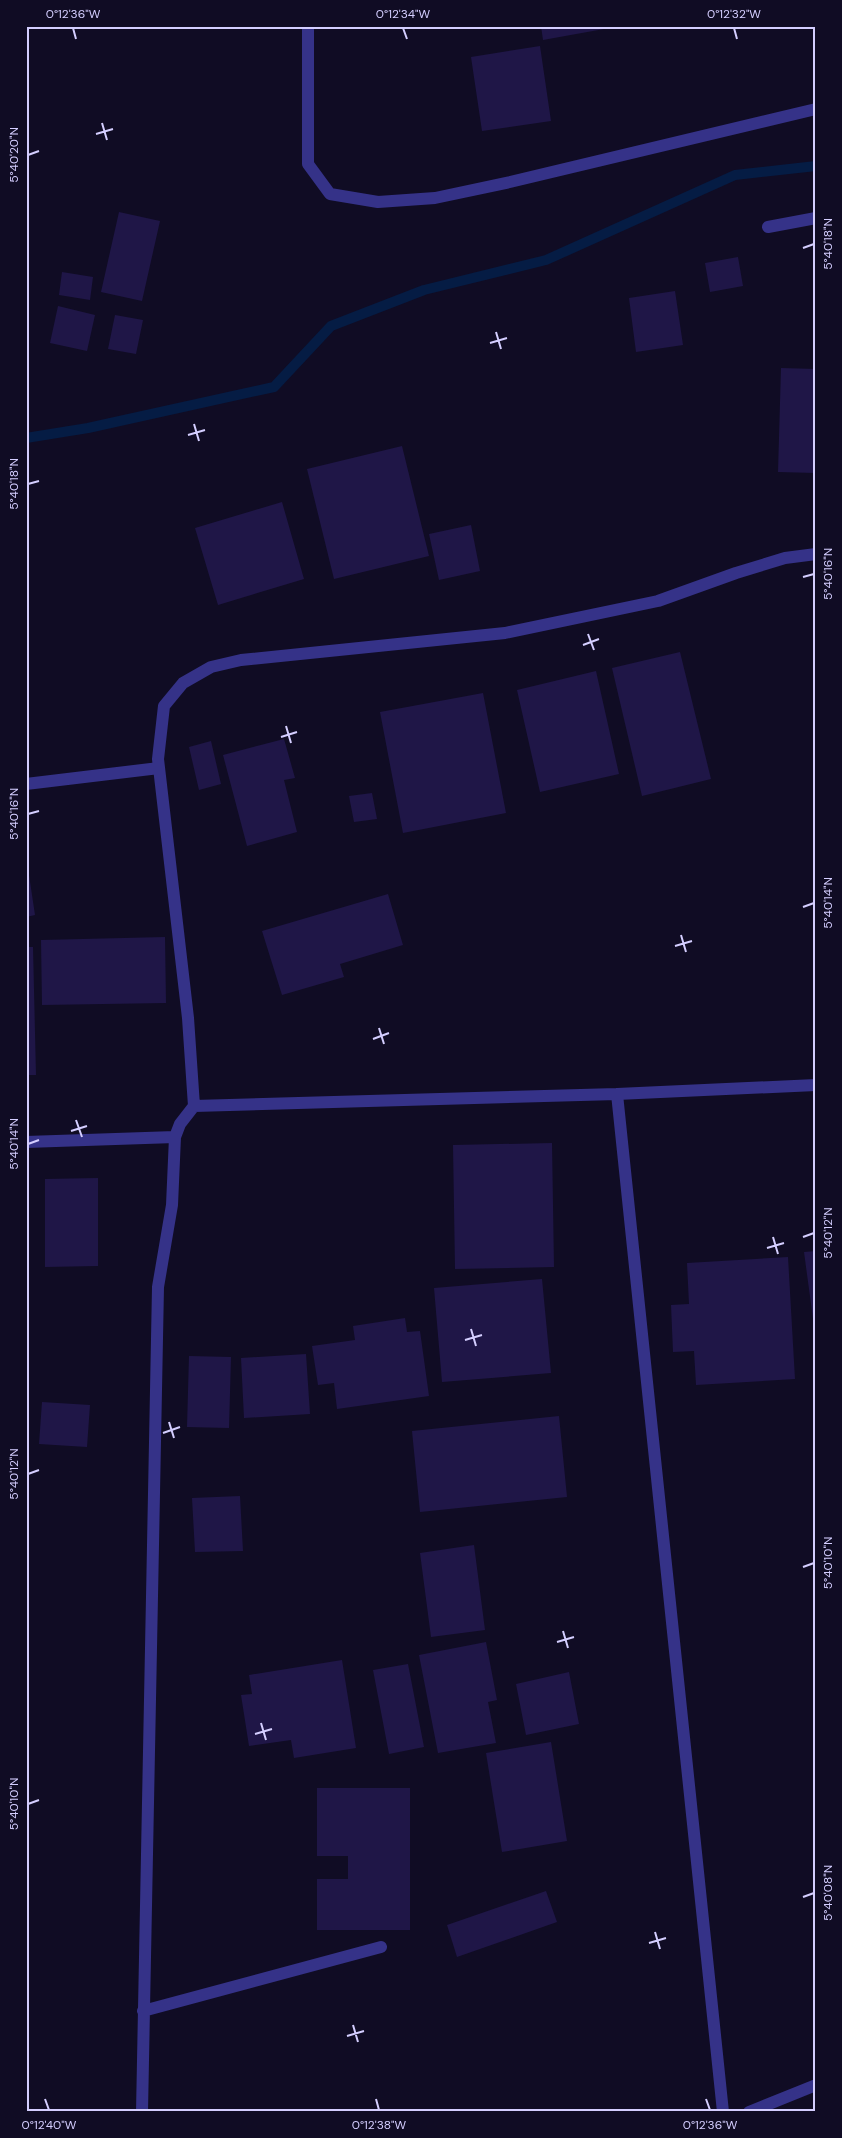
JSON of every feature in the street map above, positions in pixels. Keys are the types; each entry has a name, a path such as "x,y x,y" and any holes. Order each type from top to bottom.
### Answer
{"street":[{"path":"308,26 308,164 330,194 339,196 378,202 435,198 816,109"},
{"path":"768,227 816,218"},
{"path":"142,2112 158,1288 172,1205 175,1137 180,1124 194,1106 188,1018 158,758 164,706 183,683 211,667 241,660 505,633 658,601 785,558 816,554"},
{"path":"26,784 159,768"},
{"path":"194,1106 617,1094 816,1085"},
{"path":"617,1094 723,2112"},
{"path":"26,1142 175,1137"},
{"path":"144,2011 381,1946"},
{"path":"749,2112 816,2085"}],"building":[{"path":"541,26 615,26 615,27 543,40"},
{"path":"540,46 551,121 482,131 471,57"},
{"path":"119,212 160,221 142,301 101,292"},
{"path":"738,257 743,286 710,292 705,263"},
{"path":"62,272 93,277 90,300 59,295"},
{"path":"675,291 683,345 636,352 629,298"},
{"path":"58,306 95,315 87,351 50,343"},
{"path":"115,315 143,320 136,354 108,349"},
{"path":"781,368 816,369 816,473 778,472"},
{"path":"402,446 429,556 334,579 307,469"},
{"path":"282,502 304,579 218,605 195,528"},
{"path":"471,525 480,571 439,580 429,534"},
{"path":"680,652 711,779 642,796 612,668"},
{"path":"596,671 619,774 540,792 517,690"},
{"path":"483,693 506,813 403,833 380,712"},
{"path":"284,739 295,778 284,780 297,832 247,846 223,755"},
{"path":"211,741 221,784 199,790 189,747"},
{"path":"372,793 377,819 354,822 349,796"},
{"path":"26,855 35,915 26,917"},
{"path":"388,894 403,945 340,964 344,977 282,995 262,931"},
{"path":"165,937 166,1003 42,1005 41,940"},
{"path":"26,947 33,947 36,1075 26,1075"},
{"path":"552,1143 554,1267 455,1269 453,1145"},
{"path":"98,1178 98,1266 45,1267 45,1179"},
{"path":"816,1251 816,1326 814,1326 804,1252"},
{"path":"788,1257 795,1379 696,1385 694,1351 673,1352 671,1305 689,1304 687,1263"},
{"path":"542,1279 551,1373 442,1382 434,1288"},
{"path":"405,1318 407,1332 420,1331 429,1396 337,1409 334,1383 318,1385 312,1346 355,1340 353,1326"},
{"path":"306,1354 310,1414 244,1418 241,1358"},
{"path":"189,1356 231,1357 229,1428 187,1427"},
{"path":"42,1402 90,1405 87,1447 39,1444"},
{"path":"559,1416 567,1497 420,1512 412,1431"},
{"path":"240,1496 243,1551 195,1552 192,1498"},
{"path":"474,1545 485,1630 431,1637 420,1553"},
{"path":"486,1642 497,1700 488,1702 496,1743 438,1753 419,1655"},
{"path":"342,1660 356,1748 294,1758 291,1740 249,1746 241,1695 252,1694 249,1675"},
{"path":"408,1664 424,1747 389,1754 373,1670"},
{"path":"569,1672 579,1724 526,1735 516,1684"},
{"path":"551,1742 567,1841 502,1852 486,1753"},
{"path":"317,1788 410,1788 410,1930 317,1930 317,1879 348,1879 348,1856 317,1856"},
{"path":"546,1891 557,1922 457,1957 447,1925"}],"waterway":[{"path":"26,438 88,428 274,387 331,326 424,290 546,260 735,175 816,166"}]}
